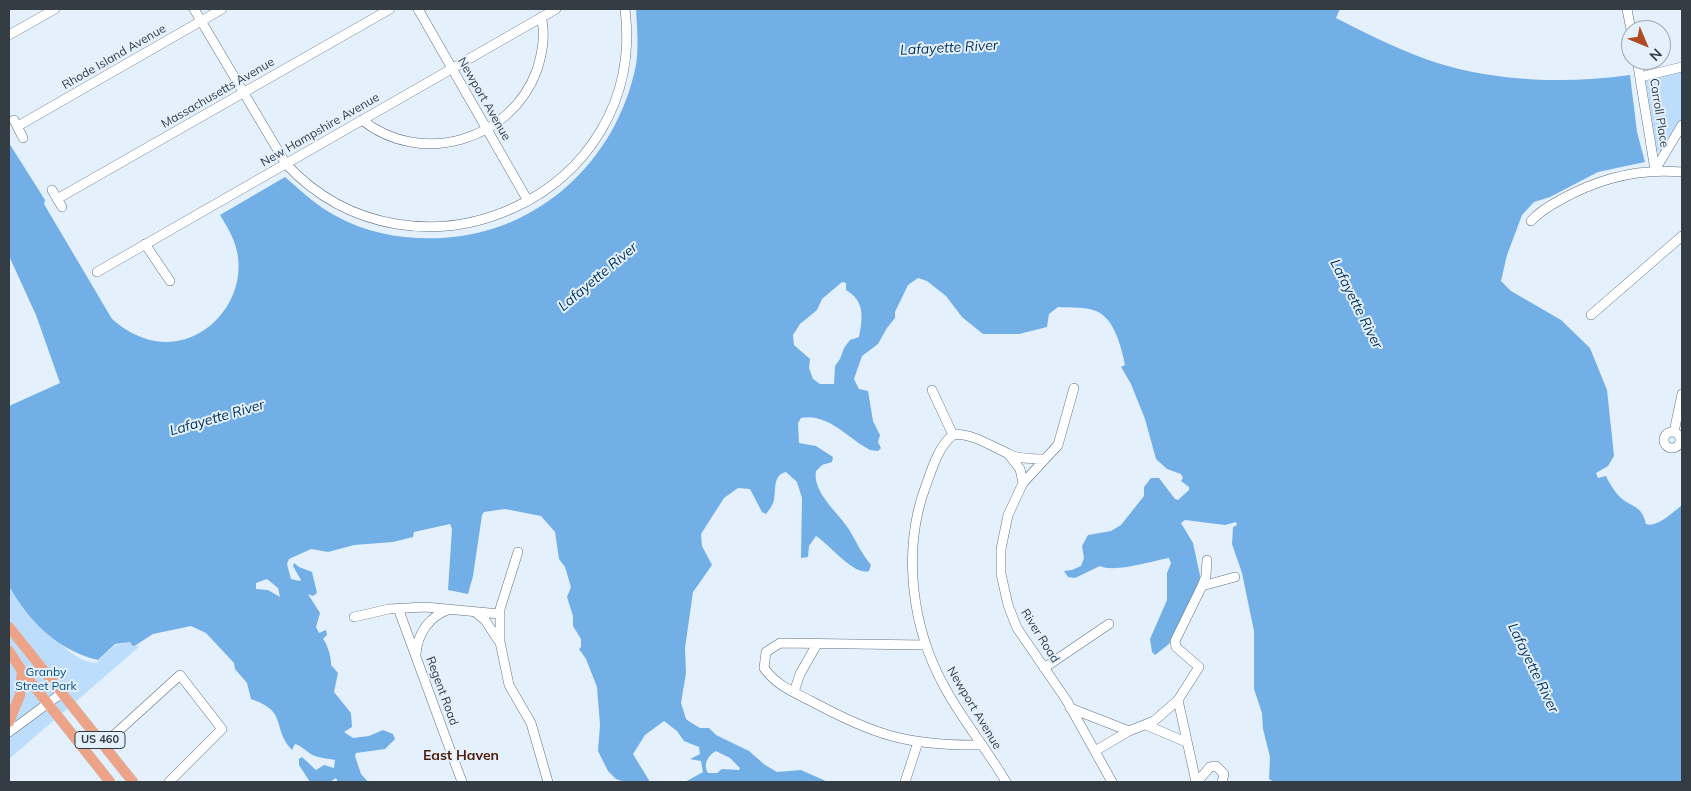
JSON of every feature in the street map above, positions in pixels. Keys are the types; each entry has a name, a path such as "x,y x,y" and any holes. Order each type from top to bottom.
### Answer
{"main road":[{"name":"US 460","path":"9,627 133,782"},
{"name":"US 460","path":"9,651 22,671 110,782"},
{"path":"9,722 20,695 22,671"}],"street":[{"path":"9,36 56,9"},
{"path":"194,9 242,93 286,164 306,183 337,204 370,218 409,226 442,227 478,222 528,201 546,190 574,165 605,122 622,75 626,34 625,9"},
{"name":"Rhode Island Avenue","path":"23,138 16,123 222,9"},
{"name":"Massachusetts Avenue","path":"52,190 60,203 242,93 390,9"},
{"name":"Newport Avenue","path":"418,9 528,201"},
{"name":"New Hampshire Avenue","path":"96,272 556,9"},
{"path":"362,120 391,138 422,144 454,142 487,130 512,110 531,84 542,47 544,29 541,17"},
{"path":"1640,77 1682,67"},
{"name":"Carroll Place","path":"1639,70 1655,170"},
{"path":"1655,170 1682,125"},
{"path":"1531,221 1536,214 1592,184 1621,176 1655,170 1682,172"},
{"path":"1591,316 1682,236"},
{"path":"145,244 170,281"},
{"name":"River Road","path":"1074,388 1061,439 1054,451 1044,459 1023,483 1016,496 1004,528 1001,574 1012,618 1070,708 1112,782"},
{"path":"932,390 953,435 960,434 969,437 1009,454 1044,459"},
{"path":"1674,432 1682,394"},
{"name":"Newport Avenue","path":"953,435 945,444 933,467 918,508 913,543 913,579 926,645 945,688 1006,782"},
{"path":"1009,454 1020,469 1023,483"},
{"path":"518,552 500,614 500,642 510,685 530,723 548,782"},
{"path":"1095,751 1129,731 1146,726 1163,716 1178,700 1199,667 1176,647 1175,641 1206,576 1207,560"},
{"path":"1202,586 1235,577"},
{"path":"354,617 398,608 452,608 500,614"},
{"name":"Regent Road","path":"398,608 462,782"},
{"path":"416,656 419,638 423,629 436,615 452,608"},
{"path":"473,611 486,620 500,642"},
{"path":"1044,668 1109,624"},
{"path":"926,645 780,643 766,652 764,668 775,681 868,730 918,742 980,744"},
{"path":"794,692 806,662 817,644"},
{"path":"104,745 178,675 182,676 222,726 221,731 169,782"},
{"path":"9,732 62,693"},
{"path":"1178,700 1186,742 1197,782 1213,766 1222,770 1222,782"},
{"path":"1070,708 1129,731"},
{"path":"1146,726 1186,742"},
{"path":"906,782 918,742"}],"green space":[{"path":"1682,69 1682,119 1661,152 1657,151 1646,81"},
{"name":"Granby Street Park","path":"9,567 34,609 56,639 69,651 82,659 96,663 114,646 129,642 139,647 9,759"}],"water":[{"name":"Lafayette River","path":"636,9 1340,9 1336,18 1351,26 1412,54 1459,69 1501,77 1544,80 1609,78 1630,75 1637,132 1645,162 1598,172 1550,197 1534,202 1522,215 1507,255 1501,281 1511,291 1561,320 1590,348 1607,390 1614,456 1608,466 1596,473 1598,478 1606,476 1619,496 1638,509 1646,524 1650,525 1660,522 1682,505 1682,782 1274,782 1269,779 1270,757 1263,729 1262,713 1254,689 1254,631 1242,573 1232,544 1233,527 1237,525 1236,522 1225,525 1185,520 1181,523 1193,543 1201,580 1169,644 1155,655 1152,652 1150,639 1167,600 1167,573 1171,563 1169,558 1124,567 1106,568 1100,566 1075,578 1068,577 1064,571 1081,566 1084,558 1082,546 1088,535 1111,531 1121,525 1144,496 1144,487 1151,478 1159,478 1175,499 1178,500 1189,490 1189,487 1181,481 1183,478 1181,474 1167,469 1156,459 1145,419 1131,384 1121,367 1125,365 1122,351 1110,323 1096,311 1085,308 1058,307 1049,314 1047,327 1019,334 983,334 962,317 946,296 927,281 918,278 908,285 895,312 895,318 878,344 862,356 854,379 859,389 868,391 873,421 880,435 878,442 881,448 878,451 870,450 838,428 820,419 811,417 801,418 798,423 799,443 816,446 833,457 832,462 822,465 816,471 818,487 828,503 846,524 871,565 869,571 856,569 816,536 809,546 808,557 801,558 802,498 797,482 786,472 777,479 773,502 766,514 762,512 750,489 738,488 724,498 701,534 702,546 712,565 693,592 685,648 686,673 681,703 686,719 700,728 709,728 716,735 749,751 765,765 777,772 801,770 828,782 685,782 703,772 701,761 690,759 700,754 699,747 684,741 677,731 664,721 645,735 633,754 650,782 625,782 616,779 608,771 598,751 600,725 597,687 586,659 579,649 581,647 581,639 573,626 573,616 567,597 571,587 565,567 559,559 555,532 541,516 505,509 484,512 468,594 448,590 452,529 450,524 414,532 413,537 393,542 354,545 328,552 311,549 289,559 287,564 291,579 301,580 293,566 294,563 312,572 317,593 313,596 308,594 320,613 316,627 319,633 326,630 327,635 323,639 329,651 331,665 338,673 334,692 351,713 352,727 344,732 353,738 369,736 383,730 393,734 395,739 385,749 356,753 355,756 361,774 368,782 338,782 336,778 330,782 310,782 299,765 299,759 302,757 316,770 324,765 334,768 335,760 312,755 301,746 295,744 292,750 282,734 275,715 263,704 251,699 247,683 235,669 234,663 206,633 191,626 153,634 133,646 130,642 115,644 98,660 70,649 57,641 35,622 9,586 9,406 60,383 36,315 9,256 9,143 45,200 44,204 112,319 137,336 155,341 173,342 189,338 204,330 217,319 227,306 234,291 238,274 237,251 220,215 285,177 316,203 336,216 361,227 401,237 442,238 477,233 511,222 541,206 568,185 592,160 611,131 626,100 637,58","holes":["842,282 846,283 846,290 857,299 860,305 862,317 859,337 850,340 844,348 835,366 834,384 820,384 813,379 809,368 810,359 794,345 793,335 800,324 817,310 822,299","267,579 278,588 280,597 268,590 256,589 256,583","716,751 730,758 740,768 739,770 722,769 717,773 708,773 706,764 708,758"]}],"district":[{"name":"East Haven","path":"461,756"}]}
